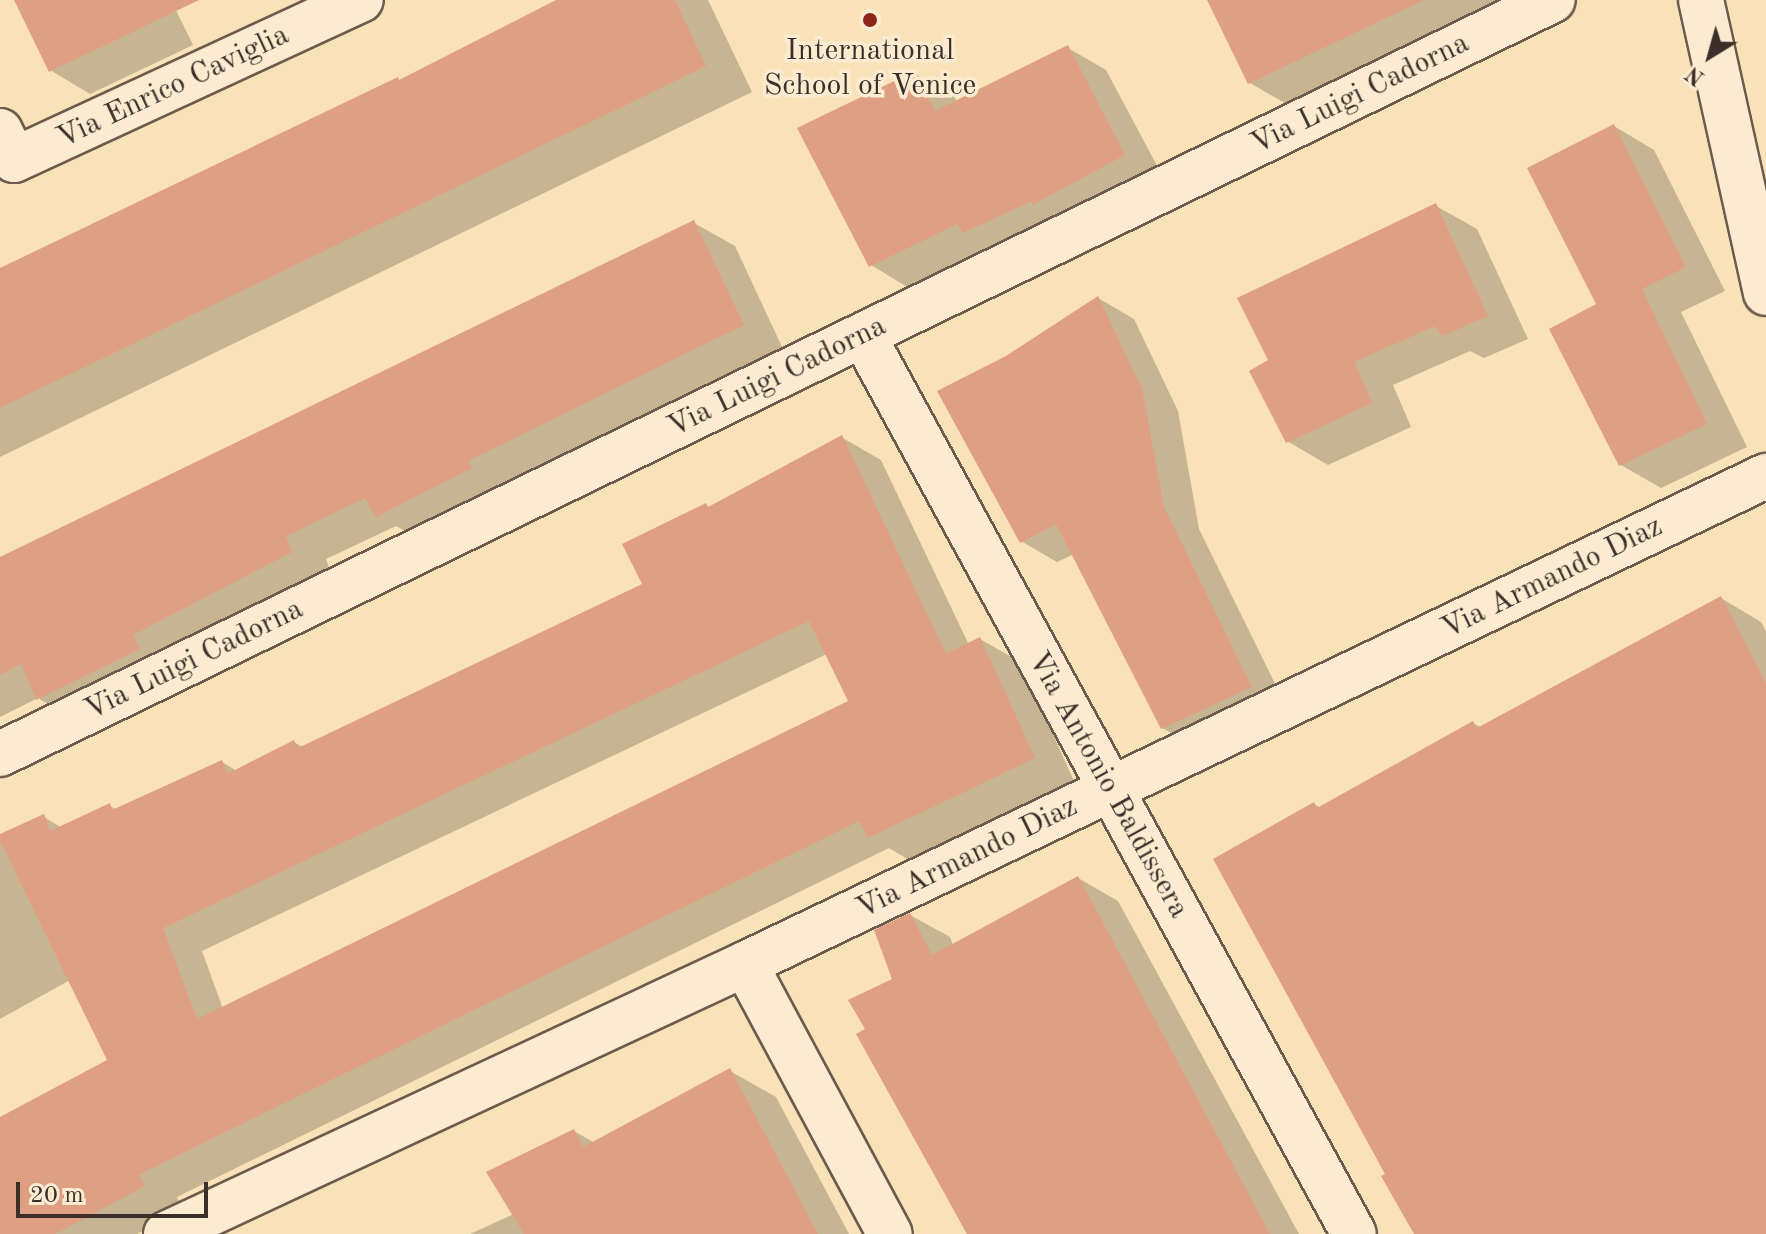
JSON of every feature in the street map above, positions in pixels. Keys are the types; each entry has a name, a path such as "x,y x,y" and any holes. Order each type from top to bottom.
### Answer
{"street":[{"name":"Via Enrico Caviglia","path":"0,131 14,160 361,0"},
{"name":"Via Luigi Cadorna","path":"0,754 1553,0"},
{"path":"1701,0 1766,293"},
{"name":"Via Antonio Baldissera","path":"863,335 1354,1234"},
{"name":"Via Armando Diaz","path":"166,1234 745,964 1766,476"},
{"path":"745,964 890,1234"}],"building":[{"path":"14,0 199,0 49,72"},
{"path":"556,0 675,0 706,66 0,408 0,268 398,77 399,80"},
{"path":"1207,0 1424,0 1248,84"},
{"path":"1068,45 1125,155 1032,205 1032,201 963,233 957,224 869,267 797,128 915,71 935,111"},
{"path":"1614,124 1686,267 1642,289 1707,424 1619,466 1549,329 1596,304 1527,168"},
{"path":"1436,203 1488,316 1442,336 1435,326 1354,362 1372,403 1286,443 1249,371 1268,360 1237,298"},
{"path":"694,220 744,325 468,461 472,468 376,517 365,498 286,536 292,552 133,635 140,649 36,700 21,664 0,675 0,557"},
{"path":"1098,296 1142,389 1164,507 1252,687 1161,729 1056,524 1020,543 937,391 1006,356"},
{"path":"842,435 946,654 980,637 1035,758 868,838 859,821 138,1175 145,1186 55,1234 0,1234 0,1117 107,1060 0,841 0,834 44,814 50,831 110,803 112,810 222,760 227,774 294,740 298,748 642,584 622,544 706,503 708,507","holes":["809,621 848,701 197,1019 163,928"]},
{"path":"1721,596 1766,683 1766,1234 1414,1234 1381,1176 1385,1174 1213,859 1314,802 1317,808 1473,721 1477,728"},
{"path":"1078,876 1270,1234 967,1234 856,1034 865,1029 848,1000 892,979 874,930 910,913 932,955"},
{"path":"730,1068 818,1234 524,1234 486,1172 574,1129 583,1147"}],"place":[{"name":"International School of Venice","path":"870,20"}]}
